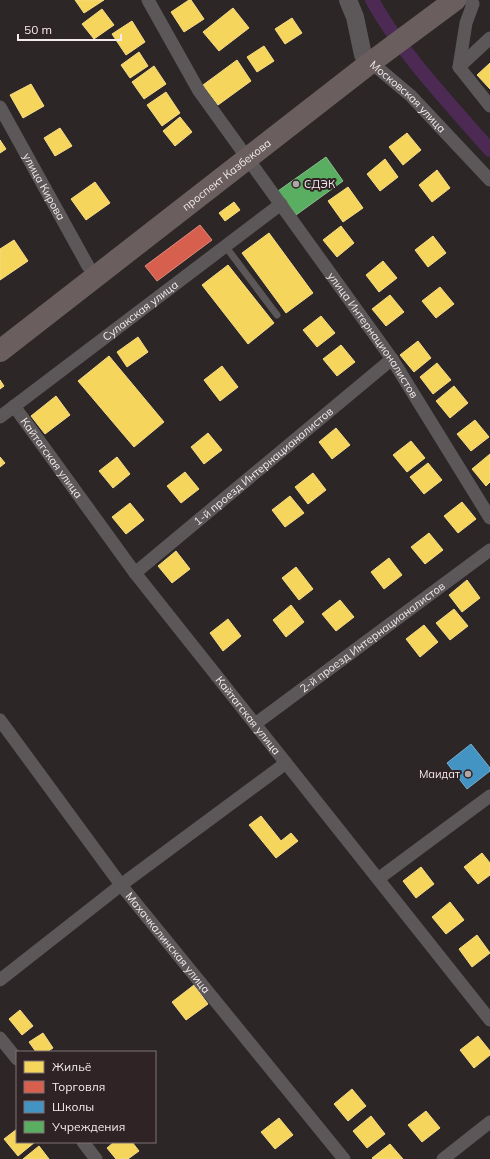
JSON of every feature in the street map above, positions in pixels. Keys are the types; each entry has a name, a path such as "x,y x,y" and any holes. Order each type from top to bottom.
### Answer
{"highway":[{"name":"проспект Казбекова","path":"417,22 437,0"},
{"name":"проспект Казбекова","path":"0,351 245,154 385,45 417,22 455,0"},
{"name":"проспект Казбекова","path":"0,335 88,266 245,154"}],"main road":[{"name":"Московская улица","path":"348,0 355,17 367,59"}],"street":[{"name":"улица Интернационалистов","path":"148,0 199,91 392,358 490,518"},
{"path":"470,0 473,4 466,23 459,67 490,106"},
{"path":"459,67 490,38"},
{"name":"Московская улица","path":"367,59 411,96 490,180"},
{"name":"улица Кирова","path":"0,107 88,266"},
{"name":"Сулакская улица","path":"0,417 281,204"},
{"name":"1-й проезд Интернацианалистов","path":"135,573 392,358"},
{"name":"Кайтагская улица","path":"14,406 135,573 490,1020"},
{"name":"2-й проезд Интернацианалистов","path":"255,724 490,550"},
{"name":"Махачкалинская улица","path":"0,720 121,885 344,1159"},
{"path":"0,980 121,885 286,763"},
{"path":"378,879 490,796"},
{"path":"0,1038 16,1058"},
{"path":"443,1159 490,1122"},
{"path":"84,1143 96,1159"}],"lane":[{"path":"226,247 277,314"}],"building: Жильё":[{"path":"75,0 104,0 84,13"},
{"path":"191,0 204,19 184,32 171,12"},
{"path":"233,8 249,28 219,51 203,32"},
{"path":"102,9 114,25 94,39 82,24"},
{"path":"292,18 302,33 285,44 275,29"},
{"path":"132,21 145,42 126,55 112,34"},
{"path":"264,46 274,61 257,72 247,57"},
{"path":"139,52 148,66 130,78 121,65"},
{"path":"237,60 251,81 218,105 203,85"},
{"path":"490,63 490,89 477,75"},
{"path":"154,66 166,84 144,99 132,82"},
{"path":"31,84 44,106 23,118 10,95"},
{"path":"166,92 180,113 162,126 147,105"},
{"path":"180,117 192,132 175,146 163,131"},
{"path":"60,128 72,146 55,156 44,138"},
{"path":"407,133 421,150 403,165 389,147"},
{"path":"0,140 6,149 0,153"},
{"path":"385,159 398,177 380,191 367,174"},
{"path":"437,170 450,188 432,202 419,185"},
{"path":"95,182 110,203 86,220 71,199"},
{"path":"348,187 363,208 343,222 328,201"},
{"path":"234,202 240,210 225,221 219,213"},
{"path":"341,226 354,243 337,257 323,240"},
{"path":"269,233 313,293 286,313 242,253"},
{"path":"433,236 446,253 428,267 415,250"},
{"path":"14,240 28,261 0,280 0,249"},
{"path":"383,261 397,278 379,292 366,275"},
{"path":"228,265 274,323 248,344 202,285"},
{"path":"440,287 454,304 436,318 422,301"},
{"path":"390,295 404,312 386,326 372,309"},
{"path":"321,316 335,333 317,347 303,330"},
{"path":"138,337 148,352 127,367 117,352"},
{"path":"418,341 431,358 414,372 400,355"},
{"path":"341,345 355,362 337,376 323,359"},
{"path":"109,356 164,422 134,447 78,381"},
{"path":"437,363 451,380 433,394 420,377"},
{"path":"222,366 238,387 220,401 204,380"},
{"path":"0,380 4,386 0,389"},
{"path":"454,386 468,403 450,418 436,401"},
{"path":"56,396 70,415 45,434 31,416"},
{"path":"475,420 489,437 471,451 457,434"},
{"path":"336,428 350,445 332,459 319,442"},
{"path":"208,433 222,450 204,464 191,447"},
{"path":"411,441 425,458 407,472 393,455"},
{"path":"490,454 490,482 486,486 472,469"},
{"path":"0,457 5,463 0,467"},
{"path":"117,457 130,474 113,488 99,471"},
{"path":"428,463 442,480 424,494 410,477"},
{"path":"185,472 199,489 181,503 167,486"},
{"path":"313,473 326,490 308,504 295,487"},
{"path":"290,496 304,513 285,527 272,510"},
{"path":"462,502 476,519 458,533 444,516"},
{"path":"130,503 144,520 126,534 112,517"},
{"path":"429,533 443,550 425,564 411,547"},
{"path":"176,551 190,569 172,583 158,566"},
{"path":"389,558 402,575 384,589 371,572"},
{"path":"296,567 313,589 299,600 282,578"},
{"path":"467,580 480,598 462,612 449,595"},
{"path":"340,600 354,617 336,631 322,614"},
{"path":"291,605 304,622 286,637 273,620"},
{"path":"454,609 468,626 450,640 436,623"},
{"path":"228,619 241,636 223,651 210,633"},
{"path":"424,625 438,642 420,657 406,639"},
{"path":"261,816 281,841 291,833 298,841 276,858 249,825"},
{"path":"482,853 490,863 490,875 478,884 464,867"},
{"path":"421,867 434,884 416,898 403,881"},
{"path":"450,902 464,920 446,934 432,917"},
{"path":"477,935 490,953 472,967 459,949"},
{"path":"194,985 208,1004 186,1020 172,1002"},
{"path":"20,1010 33,1026 22,1035 9,1019"},
{"path":"43,1033 53,1048 48,1051 35,1051 29,1042"},
{"path":"478,1036 490,1051 490,1055 474,1068 460,1050"},
{"path":"352,1089 366,1106 348,1121 334,1104"},
{"path":"426,1111 440,1128 422,1142 408,1125"},
{"path":"371,1116 385,1134 367,1148 353,1131"},
{"path":"279,1118 293,1135 275,1149 261,1132"},
{"path":"16,1130 16,1143 34,1143 18,1156 4,1139"},
{"path":"113,1143 133,1143 139,1151 128,1159 116,1159 107,1148"},
{"path":"390,1144 403,1159 372,1158"},
{"path":"39,1146 49,1159 23,1159"}],"building: Торговля":[{"path":"200,225 212,240 157,281 145,266"}],"building: Школы":[{"path":"471,744 490,768 490,771 467,789 447,763"}],"building: Учреждения":[{"path":"326,157 343,181 296,215 278,191"}],"waterway":[{"path":"372,0 384,20 412,59 490,150"}],"place":[{"name":"СДЭК","path":"296,184"},
{"name":"Маидат","path":"468,774"}]}
